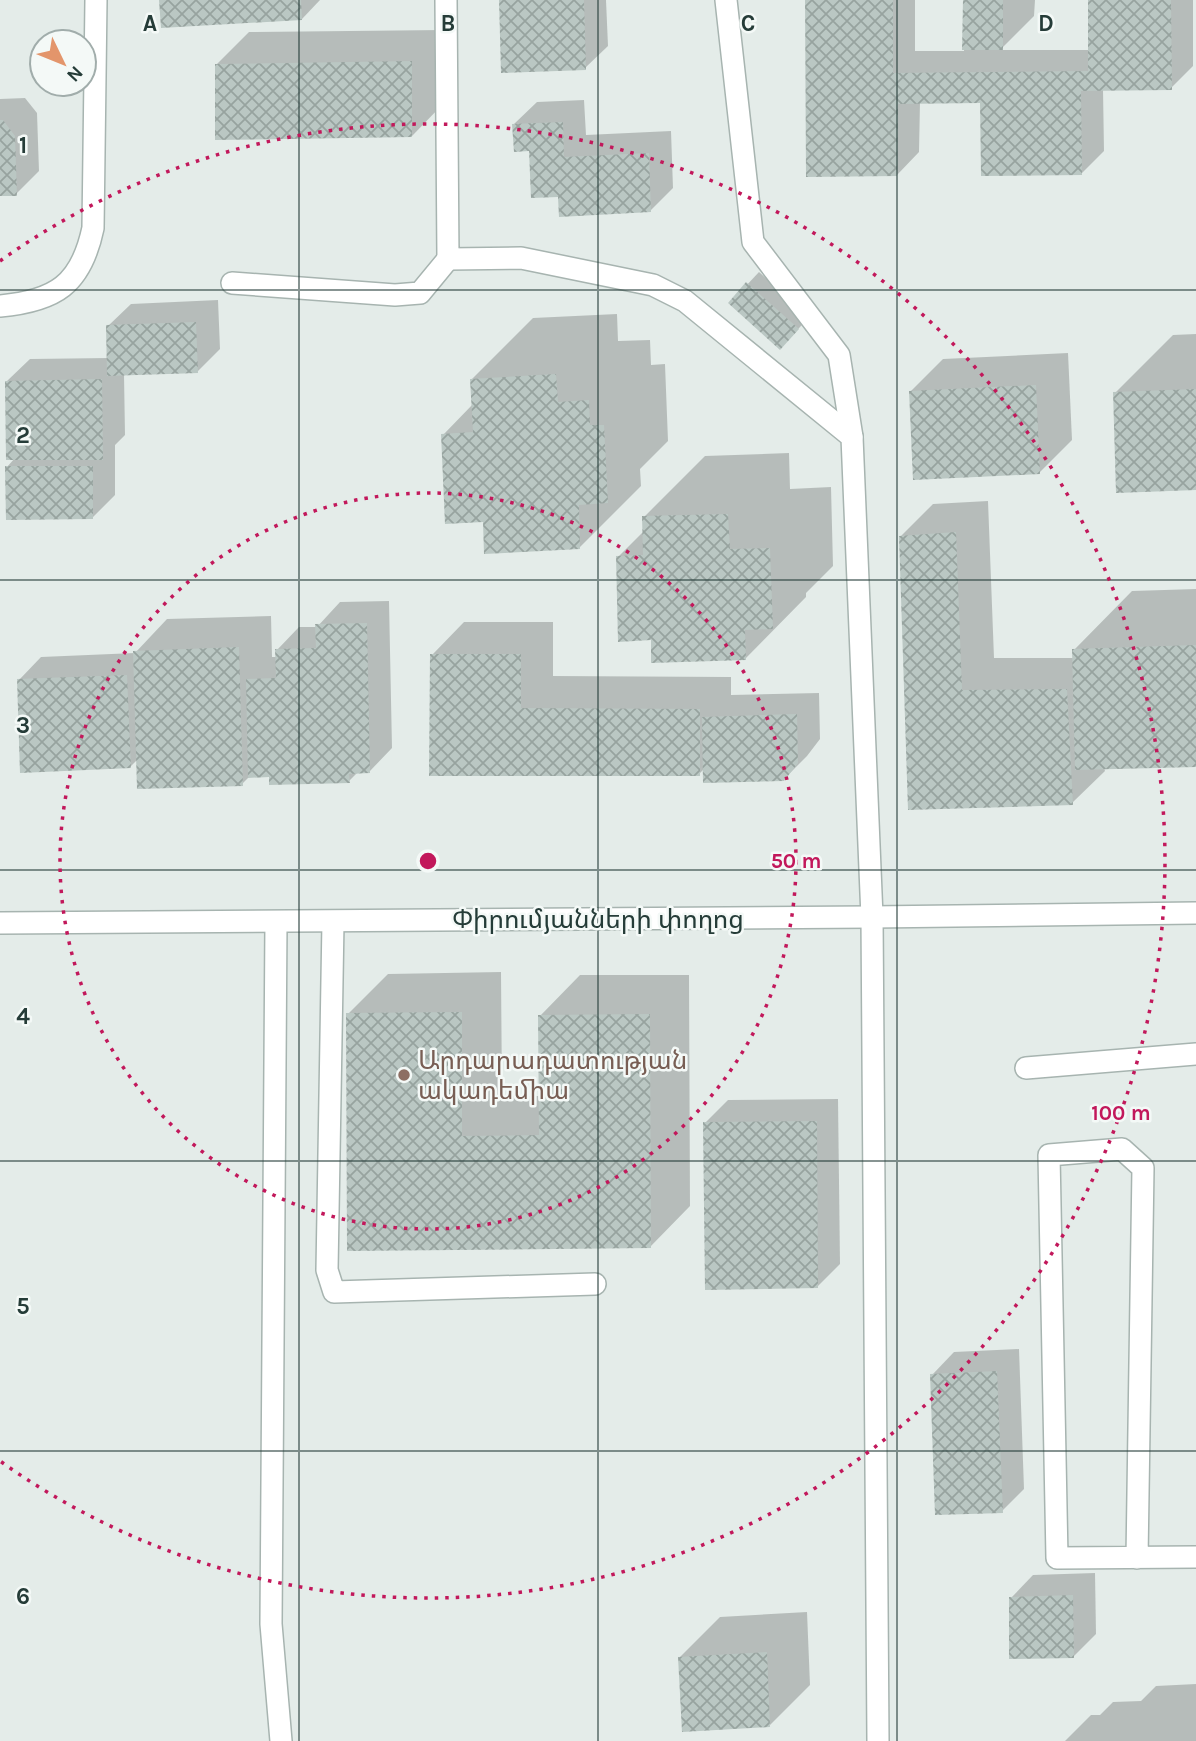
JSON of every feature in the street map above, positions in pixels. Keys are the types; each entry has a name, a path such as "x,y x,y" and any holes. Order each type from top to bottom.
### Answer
{"street":[{"path":"0,306 30,303 55,293 74,276 88,254 93,228 96,0"},
{"path":"232,283 395,295 420,293 448,259 446,0"},
{"path":"726,0 753,242 839,355 852,437 872,917 878,1741"},
{"path":"448,259 521,258 653,285 685,301 852,437"},
{"name":"Փիրումյանների փողոց","path":"0,923 1196,913"},
{"path":"276,922 271,1624 281,1741"},
{"path":"333,922 327,1270 334,1292 595,1284"},
{"path":"1026,1068 1196,1054"},
{"path":"1137,1558 1143,1168 1122,1149 1049,1155 1057,1558 1137,1558 1196,1557"}],"building":[{"path":"159,0 301,0 302,20 161,28"},
{"path":"499,0 584,0 586,70 501,73"},
{"path":"805,0 893,0 893,73 1088,71 1088,0 1171,0 1172,90 1081,91 1082,175 981,176 980,103 898,104 897,176 806,177"},
{"path":"963,0 1003,0 1003,50 962,50"},
{"path":"412,61 412,137 215,140 215,64"},
{"path":"0,120 3,120 15,136 17,196 0,196"},
{"path":"563,122 564,157 649,153 651,212 559,217 558,197 531,198 529,151 514,152 512,124"},
{"path":"746,282 799,329 780,350 728,303"},
{"path":"196,322 198,373 107,376 106,325"},
{"path":"556,374 558,402 589,400 590,425 604,425 608,503 579,505 580,549 484,554 483,522 445,524 441,434 473,432 470,379"},
{"path":"102,379 103,460 6,460 5,381"},
{"path":"1036,385 1040,474 913,480 909,391"},
{"path":"1196,389 1196,490 1116,493 1113,392"},
{"path":"5,466 93,466 93,519 6,520"},
{"path":"728,514 730,549 770,548 773,629 745,630 746,660 651,663 651,640 618,642 616,556 643,555 642,516"},
{"path":"956,532 962,690 1067,689 1073,805 908,810 899,536"},
{"path":"367,623 370,773 349,774 350,783 269,785 269,777 248,778 246,679 276,678 275,649 316,648 315,624"},
{"path":"1196,645 1196,767 1075,770 1072,649"},
{"path":"239,647 243,786 137,789 133,651"},
{"path":"430,654 521,654 521,708 700,709 700,776 429,776"},
{"path":"127,675 131,768 20,773 17,679"},
{"path":"797,714 798,763 784,781 703,783 702,717"},
{"name":"Արդարադատության ակադեմիա","path":"462,1012 462,1136 539,1135 538,1015 650,1014 651,1248 347,1251 346,1013"},
{"path":"817,1121 818,1288 705,1290 703,1122"},
{"path":"997,1371 1003,1513 935,1515 930,1374"},
{"path":"1073,1595 1074,1658 1009,1659 1009,1597"},
{"path":"767,1652 770,1727 682,1732 678,1657"}],"place":[{"name":"Արդարադատության ակադեմիա","path":"404,1075"}]}
